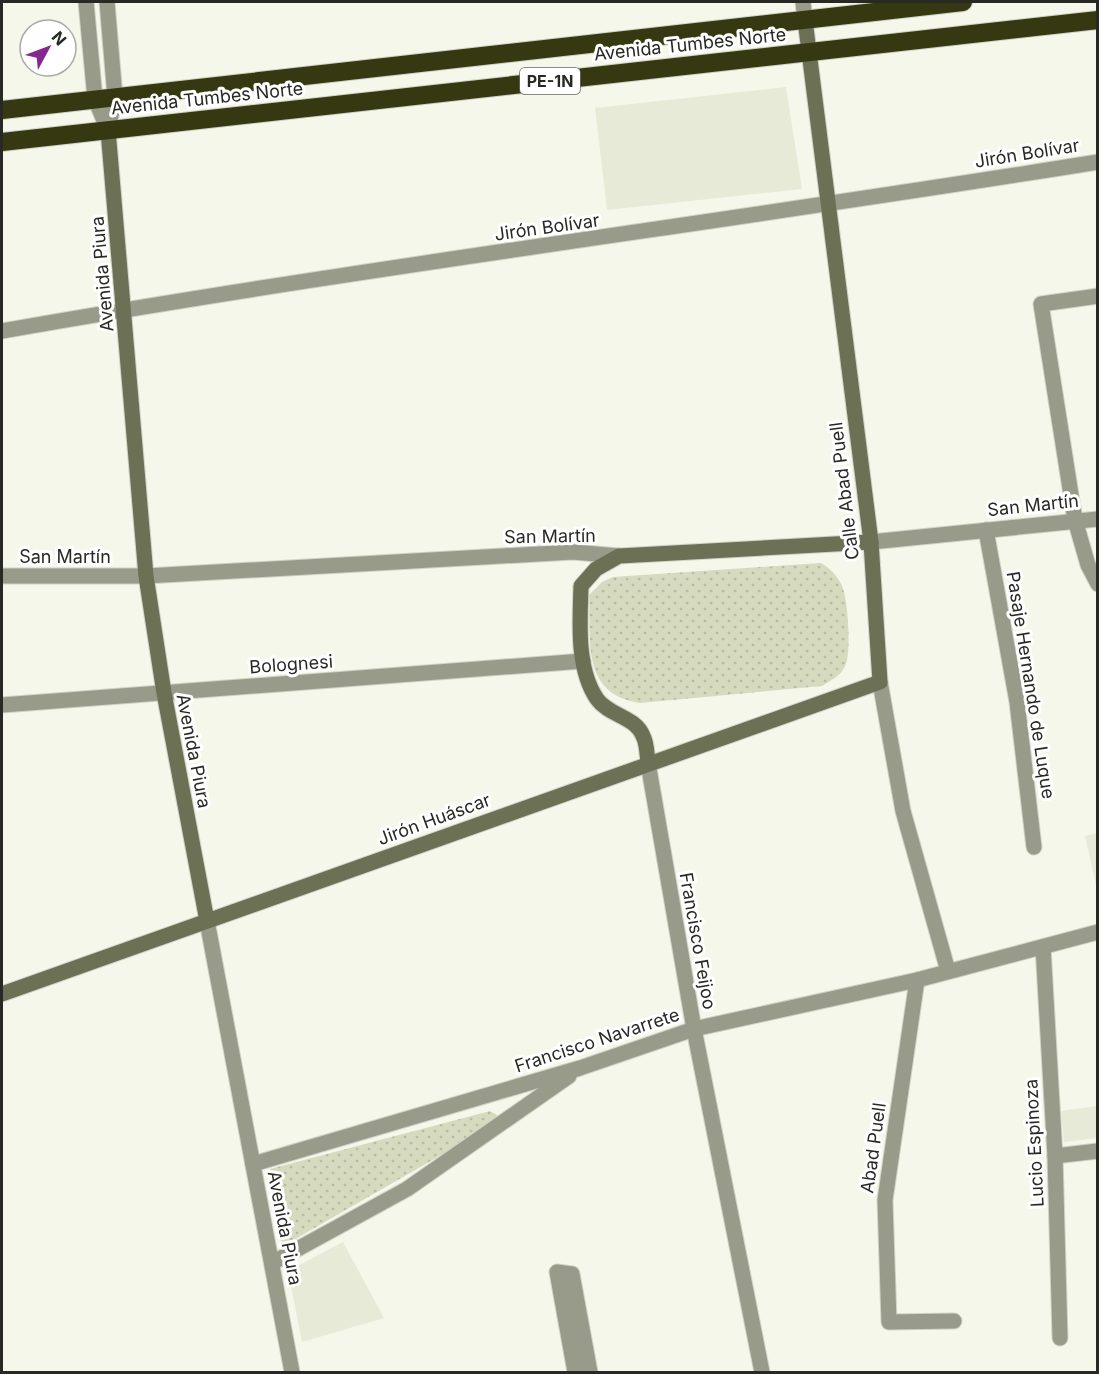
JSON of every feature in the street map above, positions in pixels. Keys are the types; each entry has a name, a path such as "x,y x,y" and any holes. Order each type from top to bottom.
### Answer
{"highway":[{"name":"Avenida Tumbes Norte","path":"2,110 804,11 963,2"},
{"name":"Avenida Tumbes Norte","path":"2,142 1098,20"}],"main road":[{"name":"Calle Abad Puell","path":"804,11 871,542 880,682"},
{"name":"Avenida Piura","path":"108,130 146,576 164,693 207,921"},
{"name":"San Martín","path":"619,556 871,542"},
{"name":"Francisco Feijoo","path":"619,556 596,569 581,586 583,661 590,687 599,702 635,723 644,736 648,763"},
{"name":"Jirón Huáscar","path":"2,994 880,682"}],"street":[{"name":"Avenida Piura","path":"86,2 95,99 108,130"},
{"name":"Avenida Piura","path":"107,2 115,97 108,130"},
{"name":"Jirón Bolívar","path":"2,331 125,309 827,206 1098,162"},
{"path":"1098,296 1041,303 1075,520 1088,565 1098,584"},
{"name":"San Martín","path":"871,542 1098,519"},
{"name":"Pasaje Hernando de Luque","path":"986,530 1017,702 1034,847"},
{"name":"San Martín","path":"2,576 146,576 573,552 619,556"},
{"name":"Bolognesi","path":"2,705 583,661"},
{"name":"Calle Abad Puell","path":"880,682 903,811 948,971"},
{"name":"Francisco Feijoo","path":"648,763 694,1029 762,1372"},
{"name":"Avenida Piura","path":"207,921 292,1372"},
{"name":"Francisco Navarrete","path":"253,1164 580,1068 694,1029 917,980 1098,932"},
{"name":"Lucio Espinoza","path":"1043,947 1055,1156 1060,1338"},
{"name":"Abad Puell","path":"917,980 885,1200 889,1322 954,1321"},
{"path":"272,1263 407,1189 580,1068"},
{"path":"1055,1156 1098,1151"},
{"path":"575,1372 557,1272 572,1274 590,1372"}],"shaded area":[{"path":"786,87 802,189 607,210 595,108"},
{"path":"821,563 836,575 843,588 849,638 848,657 844,668 836,677 822,686 640,703 621,698 607,689 598,677 590,647 589,595 602,582 613,577"},
{"path":"1098,833 1097,889 1085,836"},
{"path":"1097,1106 1097,1138 1064,1142 1061,1111"},
{"path":"490,1111 497,1115 495,1124 285,1245 278,1237 270,1169"},
{"path":"343,1242 384,1318 302,1342 288,1271"}]}
